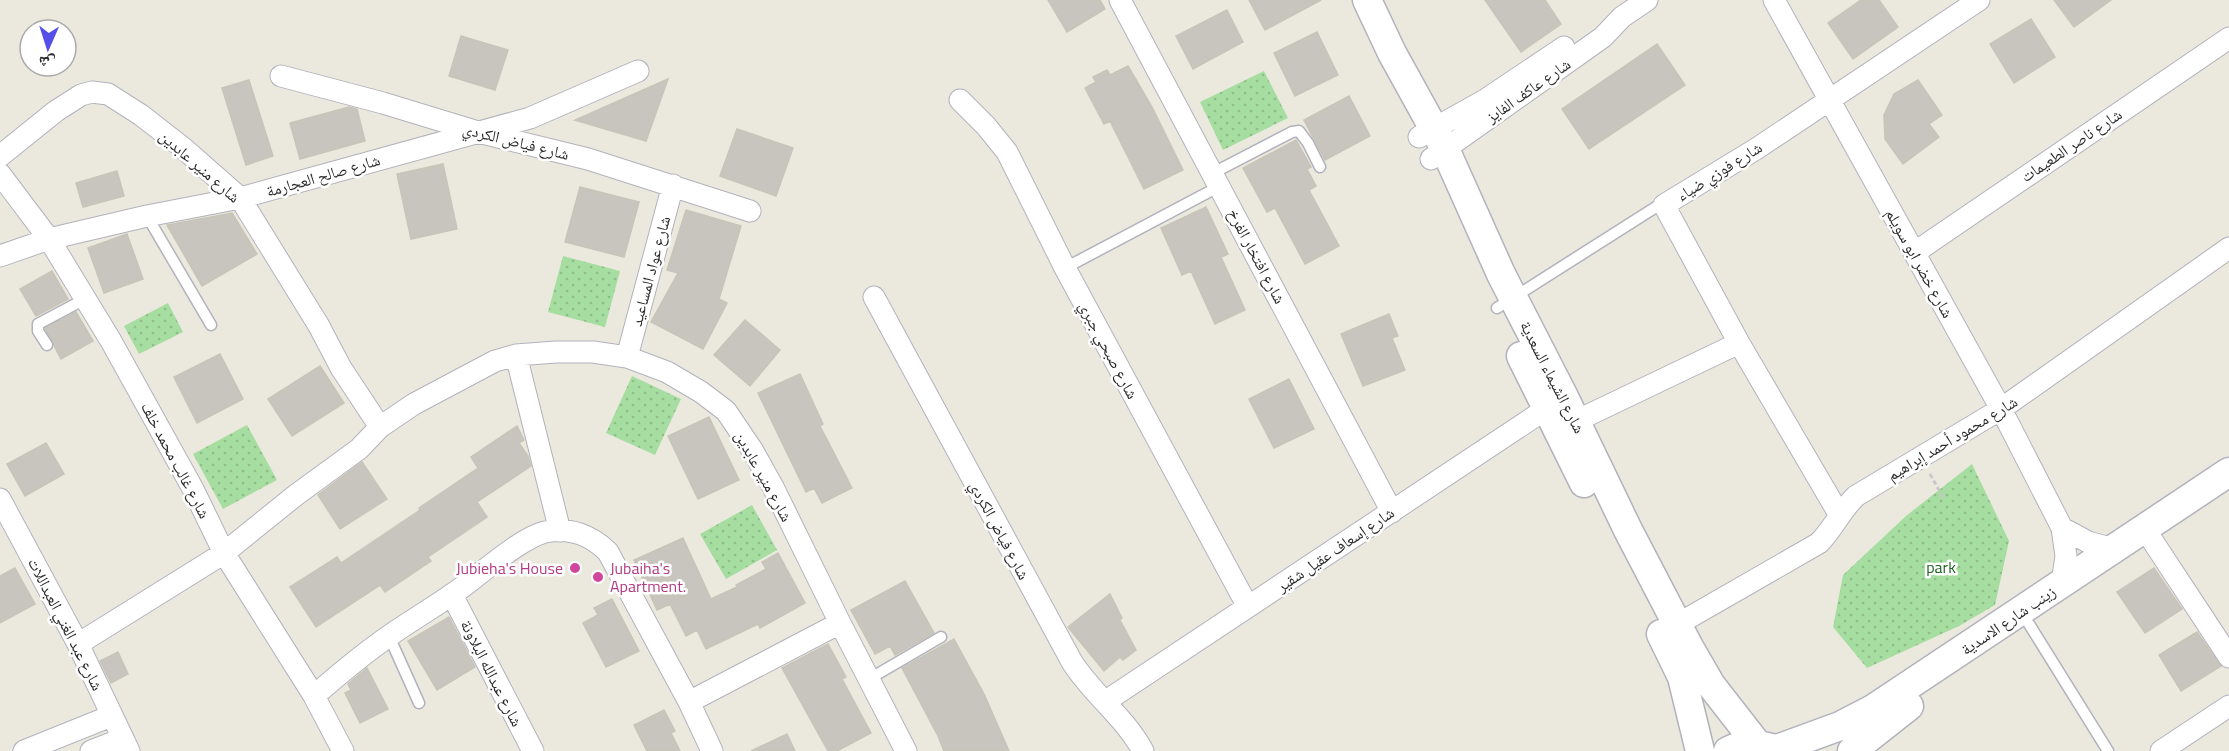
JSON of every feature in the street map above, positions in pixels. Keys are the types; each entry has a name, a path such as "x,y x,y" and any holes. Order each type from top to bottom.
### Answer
{"street":[{"name":"شارع افتخار الفرخ","path":"1120,0 1392,512"},
{"name":"شارع الشيماء السعدية","path":"1347,0 1377,61 1432,144"},
{"name":"شارع الشيماء السعدية","path":"1367,0 1505,303 1677,624 1711,685 1771,748"},
{"name":"شارع عاكف الفايز","path":"1432,144 1604,37 1622,17 1647,0"},
{"name":"شارع خضر ابو سويلم","path":"1774,0 2001,409 2062,528 2066,556 2062,583"},
{"name":"شارع فوزي ضياء","path":"1839,514 1739,343 1664,205 1830,100 1979,0"},
{"name":"شارع ناصر الطعيمات","path":"1914,253 2229,38"},
{"name":"شارع صالح العجارمة","path":"0,256 49,239 147,216 240,198 530,118 638,71"},
{"name":"شارع فياض الكردي","path":"280,76 383,103 478,132 588,159 750,211"},
{"name":"شارع منير عابدين","path":"0,156 56,111 81,95 101,91 141,115 240,198 319,326 340,368 381,427"},
{"name":"شارع صبحي جبري","path":"960,100 986,126 1007,152 1065,268 1248,607"},
{"name":"شارع غالب محمد خلف","path":"0,174 49,239 142,394 224,553 314,696 343,751"},
{"name":"شارع عواد المساعيد","path":"627,357 673,185"},
{"name":"شارع محمود أحمد إبراهيم","path":"1677,624 1819,543 1828,534 1839,514 1856,496 2001,409 2229,249"},
{"name":"شارع فياض الكردي","path":"874,297 1072,662 1093,689 1133,732 1143,751"},
{"name":"شارع إسعاف عقيل شقير","path":"1106,701 1392,512 1562,409 1739,343"},
{"name":"شارع منير عابدين","path":"78,644 224,553 296,495 359,449 381,427 414,404 463,376 495,361 516,355 574,352 627,357 667,372 701,392 726,411 774,487 906,751"},
{"path":"516,355 560,531"},
{"name":"شارع الشيماء السعدية","path":"1562,409 1675,662 1687,694 1700,751"},
{"name":"زينب شارع الاسدية","path":"1728,751 1738,747 1771,748 1856,719 1938,667 2229,472"},
{"name":"زينب شارع الاسدية","path":"1852,751 1899,713 2229,489"},
{"name":"شارع عبد الغني العبداللات","path":"0,499 78,644 126,745"},
{"path":"2062,528 2088,542 2114,549"},
{"path":"314,696 389,636 530,540 539,534 560,531 590,538 608,552 690,702 712,751"},
{"path":"2152,540 2229,657"},
{"name":"شارع عبدالله البلاونة","path":"452,595 533,751"},
{"path":"690,702 840,623"},
{"path":"2161,751 2229,706"},
{"path":"24,751 111,716"},
{"path":"91,751 126,745"}],"lane":[{"path":"1065,268 1292,132 1299,131 1320,167"},
{"path":"1505,303 1656,207 1664,205"},
{"path":"147,216 211,325"},
{"path":"47,345 39,331 38,324 85,299"},
{"path":"2030,624 2108,751"},
{"path":"389,636 419,703"},
{"path":"869,679 941,637"}],"path":[{"path":"1920,458 1944,499"}],"green space":[{"path":"1264,71 1288,118 1223,150 1200,102"},
{"path":"563,256 620,271 605,327 548,312"},
{"path":"168,303 183,332 139,354 124,326"},
{"path":"632,376 681,399 655,455 606,433"},
{"path":"247,425 277,480 223,509 193,454"},
{"name":"park","path":"1972,464 2009,541 1995,605 1959,626 1867,668 1833,627 1843,575 1906,516"},
{"path":"752,505 777,550 726,579 700,534"}],"building":[{"path":"1048,0 1100,0 1105,9 1067,32"},
{"path":"1249,0 1321,0 1265,30"},
{"path":"1485,0 1545,0 1561,24 1521,52"},
{"path":"1861,0 1879,0 1898,27 1853,59 1828,23"},
{"path":"2054,0 2111,0 2074,27"},
{"path":"1227,10 1243,42 1193,69 1176,36"},
{"path":"2031,19 2055,57 2014,83 1990,44"},
{"path":"1317,32 1338,75 1295,96 1274,53"},
{"path":"461,36 508,50 495,90 449,76"},
{"path":"1657,44 1685,85 1589,149 1562,109"},
{"path":"1128,66 1152,107 1183,170 1144,189 1110,121 1104,124 1085,88 1096,82 1093,77 1107,70 1110,75"},
{"path":"668,79 646,141 575,120"},
{"path":"249,80 273,156 246,165 222,88"},
{"path":"1918,80 1942,115 1929,124 1939,137 1903,164 1885,139 1884,115 1894,94"},
{"path":"1349,96 1370,136 1325,160 1304,120"},
{"path":"349,107 357,109 365,141 300,159 290,123"},
{"path":"737,129 793,148 776,196 720,176"},
{"path":"1296,140 1311,167 1307,169 1316,186 1309,190 1339,246 1305,264 1275,208 1267,212 1243,168"},
{"path":"443,164 457,229 411,239 397,174"},
{"path":"117,171 124,196 83,207 76,183"},
{"path":"580,187 639,202 624,257 565,242"},
{"path":"1206,207 1228,254 1221,257 1245,310 1215,324 1191,271 1182,275 1161,228"},
{"path":"686,210 741,226 719,299 727,303 703,349 651,322 678,273 667,270"},
{"path":"232,213 257,254 202,286 167,225"},
{"path":"127,234 143,279 104,293 88,248"},
{"path":"52,271 68,299 36,316 20,289"},
{"path":"76,312 93,341 61,359 45,328"},
{"path":"1389,314 1398,336 1392,338 1405,370 1363,386 1341,334"},
{"path":"745,320 780,350 750,386 714,355"},
{"path":"220,354 243,399 197,423 174,377"},
{"path":"320,366 344,403 292,436 268,399"},
{"path":"800,374 823,424 820,426 852,488 822,503 814,488 806,492 758,393"},
{"path":"1289,379 1314,429 1274,448 1249,399"},
{"path":"709,417 739,480 698,499 668,436"},
{"path":"517,426 524,440 519,443 528,456 531,466 477,502 487,517 428,557 431,561 385,592 380,585 316,627 290,587 337,557 341,563 420,510 419,508 478,468 471,457"},
{"path":"46,443 64,474 25,496 7,464"},
{"path":"362,462 387,499 340,529 318,495"},
{"path":"683,538 711,599 737,587 736,585 766,569 762,562 778,553 805,603 760,628 758,624 706,649 697,630 686,636 670,604 657,610 634,560"},
{"path":"15,568 35,604 0,623 0,576"},
{"path":"2154,568 2182,609 2145,633 2117,592"},
{"path":"905,581 934,633 895,655 890,646 875,654 851,610"},
{"path":"1110,594 1122,618 1120,620 1136,650 1123,660 1120,657 1104,671 1068,627"},
{"path":"612,599 639,651 606,667 583,623 598,615 594,608"},
{"path":"449,617 475,667 437,690 408,641"},
{"path":"2197,632 2221,666 2181,691 2159,655"},
{"path":"954,639 984,694 1009,751 944,751 902,668"},
{"path":"828,644 846,677 842,679 871,733 837,751 828,751 782,668"},
{"path":"118,652 128,674 111,683 100,661"},
{"path":"367,668 388,709 360,723 345,693 351,690 348,684"},
{"path":"664,710 675,731 671,733 680,751 647,751 634,725"},
{"path":"787,734 795,751 751,751"}],"place":[{"name":"Jubieha's House","path":"575,568"},
{"name":"Jubaiha's Apartment.","path":"598,577"}]}
